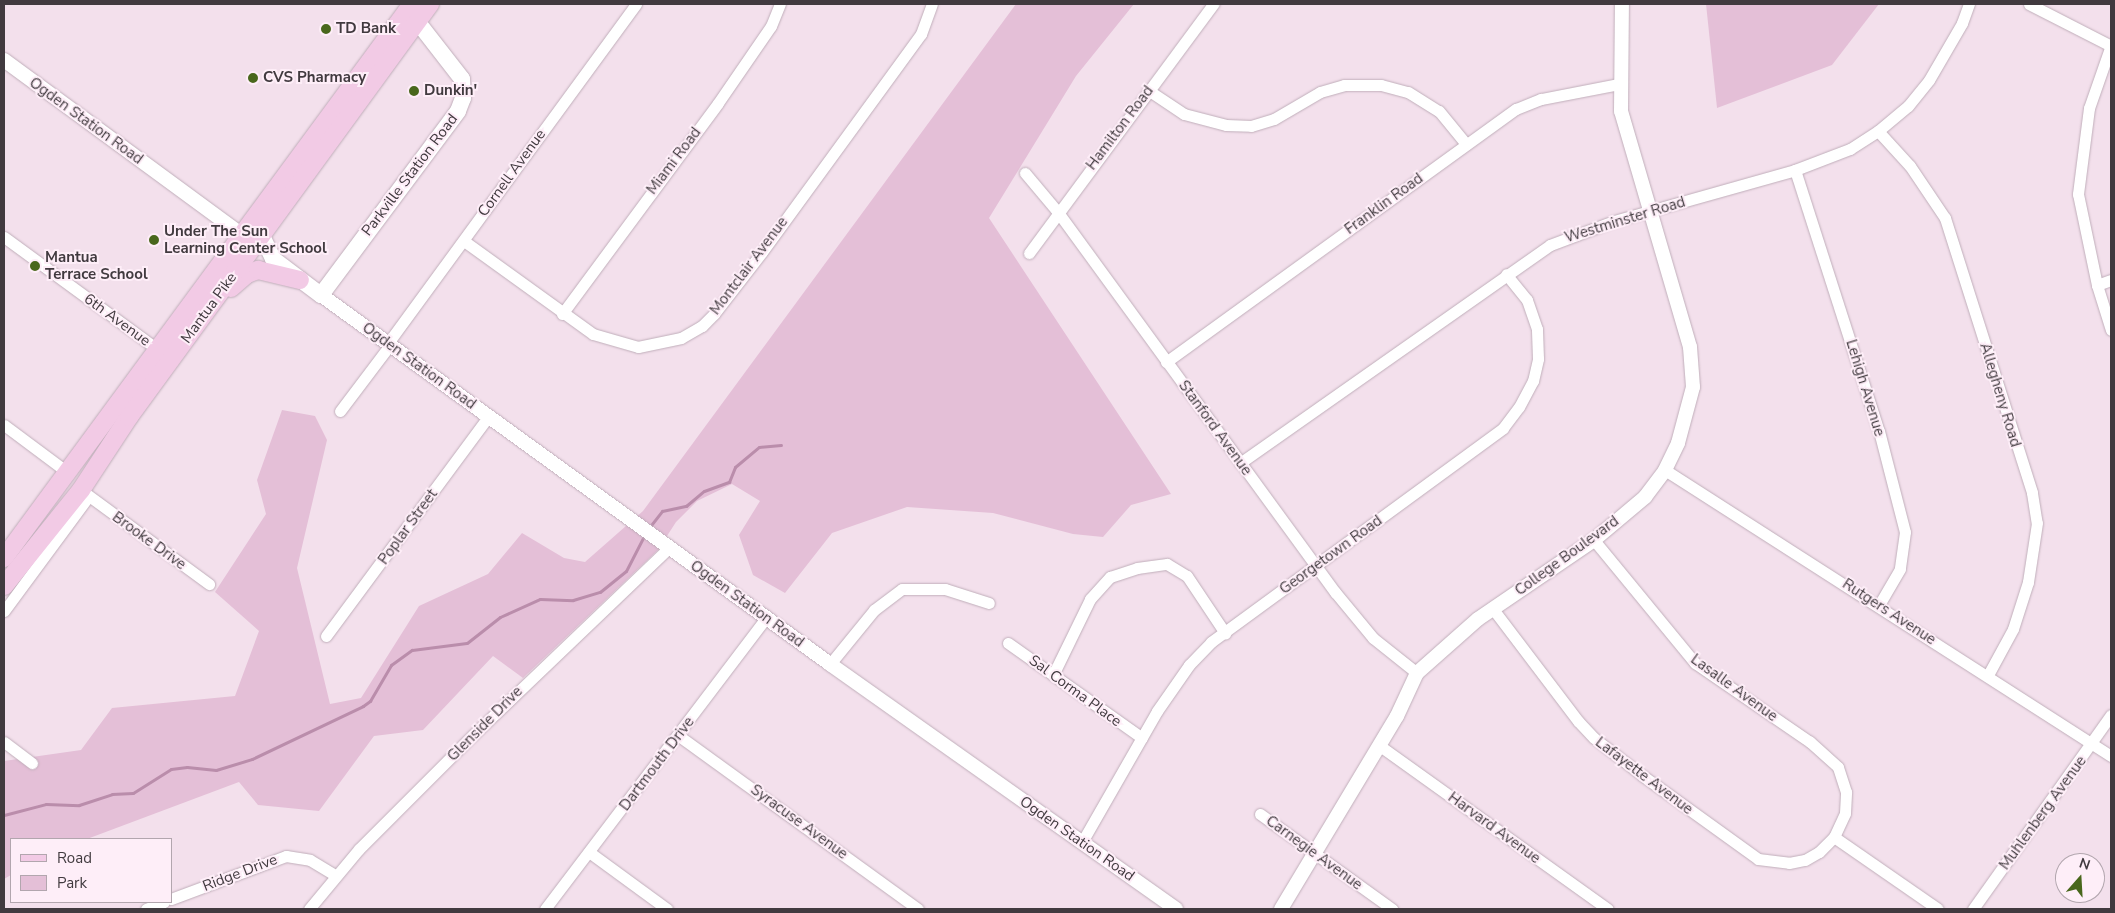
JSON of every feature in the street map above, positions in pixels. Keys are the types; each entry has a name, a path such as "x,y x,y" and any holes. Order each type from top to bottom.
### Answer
{"main road":[{"name":"Mantua Pike","path":"4,558 410,10 430,4"},
{"name":"Mantua Pike","path":"4,586 84,493 128,417 262,236 410,10"},
{"name":"Parkville Station Road","path":"321,295 458,111 463,98 462,79 410,10"},
{"path":"262,236 273,259 321,295"},
{"path":"128,417 139,411 233,285 258,270 300,280"}],"street":[{"name":"Cornell Avenue","path":"340,412 636,4"},
{"name":"Miami Road","path":"562,314 728,88 777,16 780,4"},
{"name":"Montclair Avenue","path":"464,241 562,314 593,334 638,347 681,338 702,326 762,252 907,54 920,34 932,4"},
{"name":"Hamilton Road","path":"1029,253 1057,211 1213,4"},
{"name":"College Boulevard","path":"1282,909 1380,746 1417,673 1494,609 1594,540 1645,497 1666,470 1685,425 1693,387 1693,370 1682,318 1649,212 1621,111 1619,84 1622,4"},
{"name":"Westminster Road","path":"1240,463 1382,366 1537,251 1567,237 1795,170 1850,149 1878,131 1908,106 1929,80 1954,38 1969,4"},
{"path":"2029,4 2111,46 2089,108 2078,175 2082,226 2111,330"},
{"name":"Ogden Station Road","path":"4,60 242,235"},
{"name":"Franklin Road","path":"1166,362 1516,109 1541,98 1619,84"},
{"path":"1148,90 1184,114 1226,125 1251,126 1274,119 1320,92 1344,85 1381,85 1408,92 1439,111 1466,144"},
{"name":"Allegheny Road","path":"1878,131 1910,166 1945,218 2032,493 2037,523 2028,582 2013,629 1988,675"},
{"name":"Lehigh Avenue","path":"1795,170 1878,431 1905,532 1900,569 1879,605"},
{"name":"Stanford Avenue","path":"1025,173 1057,211 1240,463 1373,638 1417,673"},
{"name":"6th Avenue","path":"4,237 157,349"},
{"name":"Georgetown Road","path":"1082,842 1142,738 1189,665 1225,633 1503,428 1519,407 1533,381 1538,359 1537,329 1527,300 1506,274"},
{"path":"2097,285 2111,280"},
{"name":"Ogden Station Road","path":"321,295 830,664 1176,909"},
{"name":"Poplar Street","path":"326,636 488,417"},
{"path":"4,424 67,472"},
{"name":"Rutgers Avenue","path":"1666,470 1988,675 2111,756"},
{"path":"4,611 84,493"},
{"name":"Brooke Drive","path":"84,493 209,584"},
{"name":"Lasalle Avenue","path":"1594,540 1695,663 1810,742 1838,767 1846,792 1845,813 1834,837"},
{"name":"Glenside Drive","path":"309,909 335,875 479,729 670,548"},
{"path":"1053,675 1090,599 1110,577 1137,568 1167,564 1187,576 1225,633"},
{"path":"830,664 874,610 902,589 944,589 989,603"},
{"name":"Lafayette Avenue","path":"1494,609 1594,738 1758,859 1772,863 1805,860 1819,852 1834,837"},
{"name":"Dartmouth Drive","path":"545,909 679,736 766,618"},
{"name":"Sal Corma Place","path":"1008,643 1142,738"},
{"name":"Muhlenberg Avenue","path":"1973,909 2093,744 2111,715"},
{"name":"Syracuse Avenue","path":"679,736 918,909"},
{"path":"4,742 32,763"},
{"name":"Harvard Avenue","path":"1380,746 1608,909"},
{"name":"Carnegie Avenue","path":"1260,814 1392,909"},
{"path":"1834,837 1938,909"},
{"path":"589,852 667,909"},
{"name":"Ridge Drive","path":"172,899 286,856 310,860 335,875"},
{"path":"146,909 161,903"}],"green space":[{"path":"1016,4 1134,4 1076,76 989,218 1171,494 1131,505 1103,537 1073,534 993,513 907,507 832,533 785,593 753,575 739,535 760,501 732,484 697,501 676,522 658,550 523,678 493,656 423,730 374,736 319,811 258,805 239,782 90,838 10,838 10,876 4,879 4,761 81,750 112,708 235,696 259,631 215,592 266,514 257,480 282,410 315,416 327,440 297,568 330,704 361,698 419,606 488,574 522,533 564,558 585,562 643,511"},
{"path":"1706,4 1879,4 1832,65 1717,108"}],"waterway":[{"path":"648,529 662,511 686,506 704,491 729,482 735,467 759,447 781,445"},
{"path":"4,815 46,804 79,805 112,794 133,793 171,769 187,767 216,770 252,759 363,706 370,701 391,665 412,650 467,643 500,617 540,599 573,600 600,592 626,571 645,534"}],"place":[{"name":"TD Bank","path":"326,29"},
{"name":"CVS Pharmacy","path":"253,78"},
{"name":"Dunkin'","path":"414,91"},
{"name":"Under The Sun Learning Center School","path":"154,240"},
{"name":"Mantua Terrace School","path":"35,266"}]}
